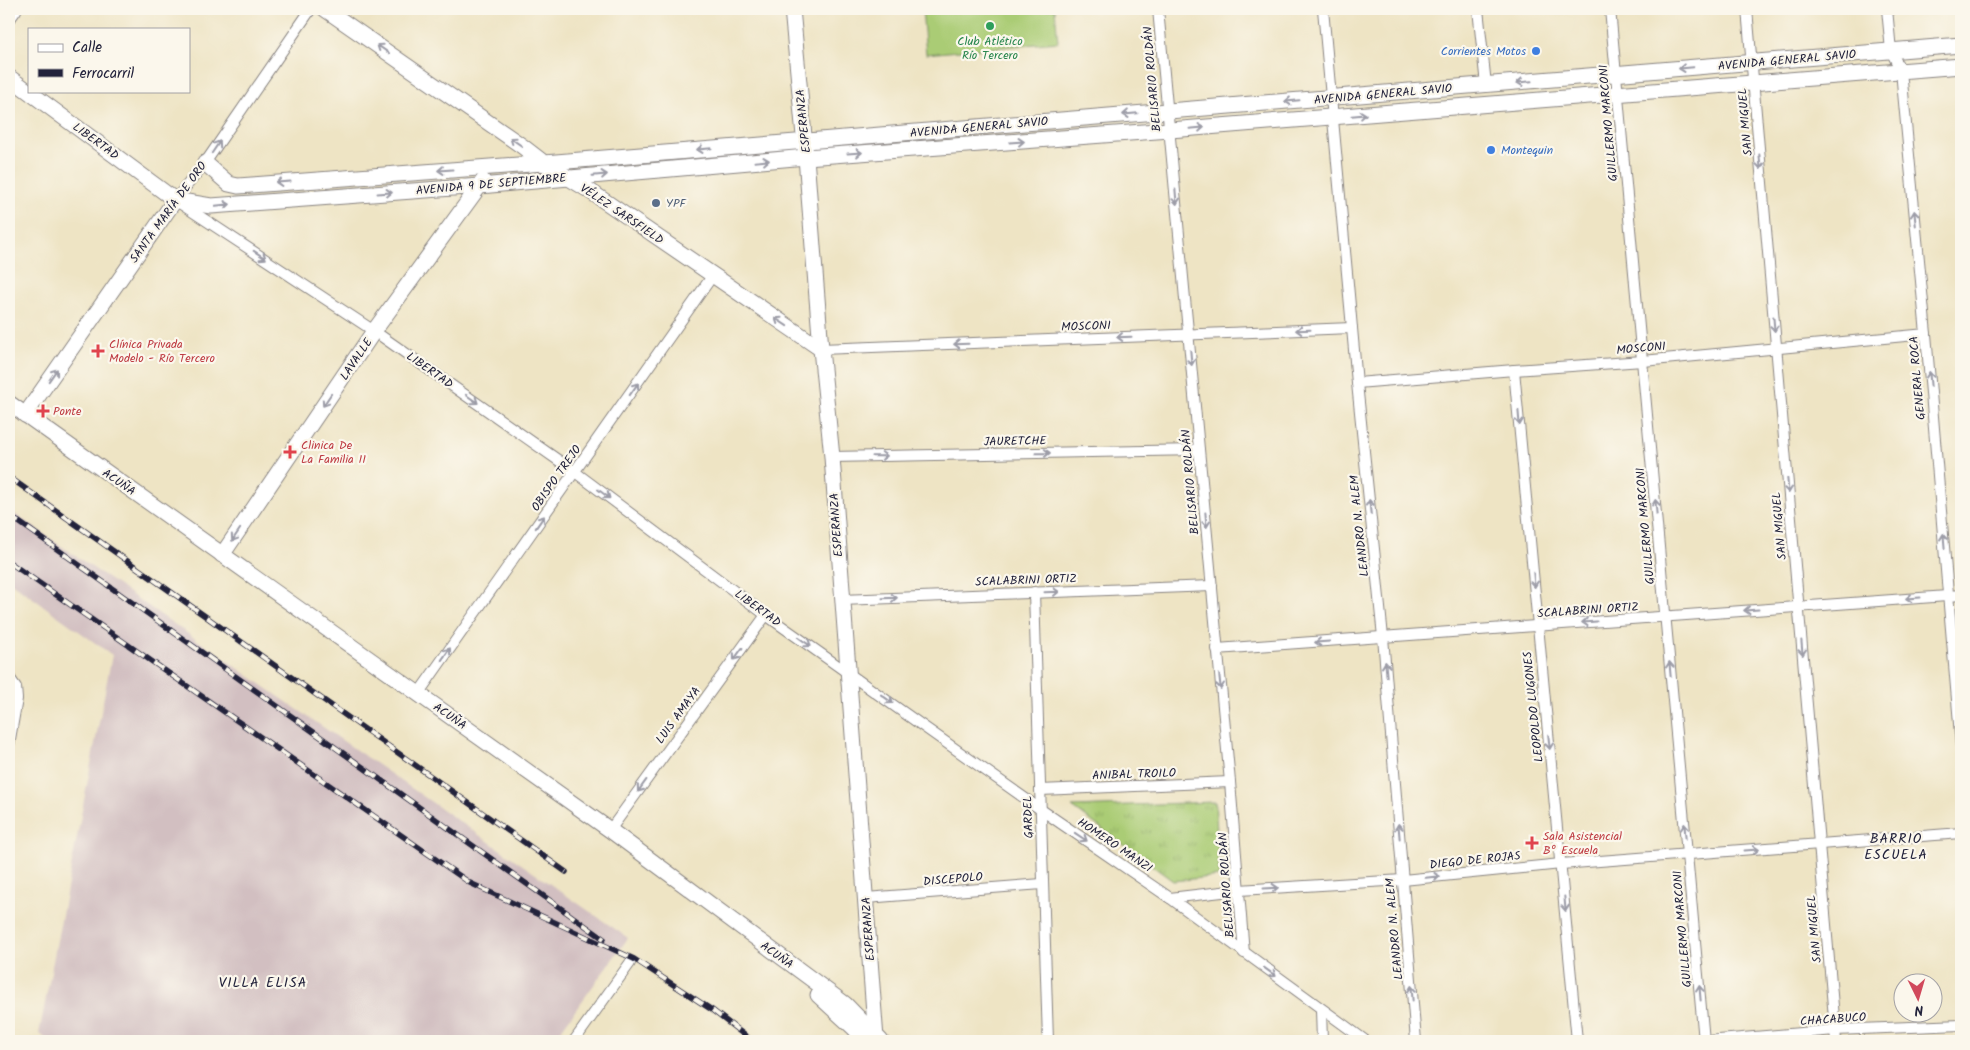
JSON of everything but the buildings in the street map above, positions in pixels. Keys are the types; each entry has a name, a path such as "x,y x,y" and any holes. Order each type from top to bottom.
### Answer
{"main road":[{"path":"9,16 14,9"},
{"name":"VÉLEZ SARSFIELD","path":"325,9 544,163 821,349"},
{"name":"ESPERANZA","path":"792,9 832,457 841,600 866,898 874,1039"},
{"name":"AVENIDA GENERAL SAVIO","path":"805,140 1961,45"},
{"name":"AVENIDA GENERAL SAVIO","path":"806,157 1754,84 1961,66"},
{"name":"LIBERTAD","path":"9,76 28,90"},
{"name":"LIBERTAD","path":"30,92 175,200"},
{"name":"AVENIDA 9 DE SEPTIEMBRE","path":"204,163 230,184 238,186 544,163 805,140"},
{"name":"AVENIDA 9 DE SEPTIEMBRE","path":"175,200 211,206 480,186 806,157"},
{"name":"LAVALLE","path":"222,555 374,331 494,166"},
{"name":"SANTA MARÍA DE ORO","path":"25,414 175,200"},
{"name":"ACUÑA","path":"9,403 610,830 845,1004 874,1039"}],"street":[{"name":"SANTA MARÍA DE ORO","path":"175,200 204,163 311,9"},
{"name":"BELISARIO ROLDÁN","path":"1158,9 1230,782 1244,953"},
{"name":"LEANDRO N. ALEM","path":"1323,9 1357,383 1383,637 1416,1041"},
{"path":"1478,9 1486,85"},
{"name":"GUILLERMO MARCONI","path":"1610,9 1687,856 1706,1041"},
{"name":"SAN MIGUEL","path":"1747,9 1835,1036"},
{"name":"GENERAL ROCA","path":"1887,9 1891,51 1901,71 1926,334 1961,747"},
{"name":"LIBERTAD","path":"175,200 374,331 575,472 766,615 847,671"},
{"name":"OBISPO TREJO","path":"418,694 713,275"},
{"name":"MOSCONI","path":"821,349 1352,328"},
{"name":"MOSCONI","path":"1357,383 1643,361 1926,334"},
{"name":"LEOPOLDO LUGONES","path":"1514,370 1577,1041"},
{"name":"JAURETCHE","path":"832,457 1199,450"},
{"name":"SCALABRINI ORTIZ","path":"841,600 1212,586"},
{"name":"GARDEL","path":"1034,592 1048,1041"},
{"name":"SCALABRINI ORTIZ","path":"1217,649 1961,595"},
{"name":"LUIS AMAYA","path":"610,830 766,615"},
{"name":"HOMERO MANZI","path":"847,671 1040,809 1170,898 1366,1041"},
{"path":"9,676 16,687 17,699 9,745"},
{"name":"ANIBAL TROILO","path":"1040,790 1230,782"},
{"name":"DIEGO DE ROJAS","path":"1170,898 1239,890 1403,880 1561,864 1961,834"},
{"name":"DISCEPOLO","path":"866,898 1042,884"},
{"path":"574,1041 630,963"},
{"path":"1321,1009 1322,1041"},
{"name":"CHACABUCO","path":"1706,1041 1835,1036 1961,1025"}],"shaded area":[{"path":"9,510 628,938 553,1041 50,1041 39,1034 112,655 9,581"}],"green space":[{"name":"Club Atlético Río Tercero","path":"922,9 1055,9 1058,42 926,54"},
{"path":"1215,802 1220,876 1173,881 1072,807"}],"railway":[{"path":"9,477 566,872"},
{"path":"9,517 19,522 604,939"},
{"path":"9,562 470,883 634,959 712,1010 752,1041"}],"place":[{"name":"Club Atlético Río Tercero","path":"990,26"},
{"name":"Corrientes Motos","path":"1536,51"},
{"name":"Montequin","path":"1491,150"},
{"name":"YPF","path":"656,203"},
{"name":"Clínica Privada Modelo - Río Tercero","path":"98,351"},
{"name":"Ponte","path":"43,411"},
{"name":"Clinica De La Familia II","path":"290,452"},
{"name":"Sala Asistencial Bº Escuela","path":"1532,843"}],"district":[{"name":"BARRIO ESCUELA","path":"1896,846"},
{"name":"VILLA ELISA","path":"263,982"}]}
